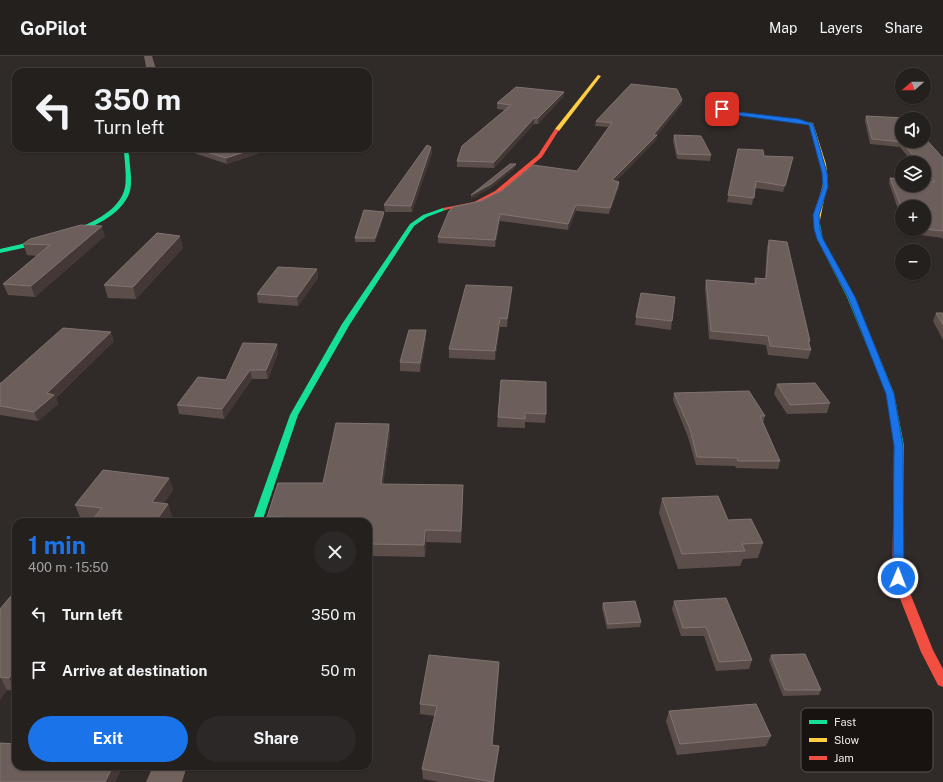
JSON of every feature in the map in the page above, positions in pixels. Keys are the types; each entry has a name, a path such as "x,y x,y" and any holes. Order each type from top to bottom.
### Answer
{"street":[{"path":"148,56 151,68"},
{"path":"258,518 294,415 346,324 412,225 425,216 439,210 476,203 497,192 540,156 556,131 599,76"},
{"path":"722,109 728,112 799,121 811,124 825,173 825,187 816,215 817,229 820,239 851,297 890,394 899,446 898,578 927,652 943,681"},
{"path":"0,252 100,221 120,209 128,194 126,152"},
{"path":"164,782 168,770"}],"building":[{"path":"631,84 677,89 682,100 653,135 657,135 612,180 619,182 610,208 576,205 568,224 500,214 495,240 438,237 449,211 453,207 481,201 503,190 533,165 577,171 612,123 596,121"},
{"path":"516,87 564,92 538,118 534,118 494,162 457,161 462,146 511,105 497,103"},
{"path":"866,116 895,117 895,141 872,139"},
{"path":"674,135 701,136 711,155 678,154"},
{"path":"427,145 431,147 411,206 384,205"},
{"path":"931,145 943,158 943,231 931,230 931,200 899,200 895,192 931,192 931,182 935,182 931,177 931,156 913,156 907,148 931,148"},
{"path":"738,149 763,150 764,156 793,157 785,186 756,181 754,198 728,195"},
{"path":"207,152 245,152 226,158"},
{"path":"510,164 516,164 491,184 471,195"},
{"path":"890,178 895,178 895,191"},
{"path":"364,210 384,212 375,238 355,238"},
{"path":"81,225 102,226 31,286 3,284 50,245 23,244 30,239"},
{"path":"157,233 180,236 133,287 104,285"},
{"path":"769,240 787,242 811,350 770,346 768,336 711,331 706,280 756,284 755,278 766,279"},
{"path":"278,267 317,269 297,297 257,294"},
{"path":"466,285 512,287 507,319 500,318 495,351 449,349"},
{"path":"641,293 675,297 672,321 636,317"},
{"path":"936,313 943,313 943,325"},
{"path":"63,328 111,332 47,393 54,395 34,412 0,406 0,383"},
{"path":"409,330 426,330 420,363 400,362"},
{"path":"243,343 277,344 266,370 250,370 222,409 177,405 198,377 226,380"},
{"path":"501,380 546,382 546,414 525,413 525,419 498,417"},
{"path":"815,383 830,403 790,405 777,384"},
{"path":"749,391 765,416 760,416 780,461 738,461 737,458 697,457 690,429 674,393"},
{"path":"336,423 389,424 381,484 463,485 461,531 425,530 424,545 372,544 372,518 267,517 278,483 323,483"},
{"path":"103,470 169,478 152,502 168,504 158,518 94,518 102,508 75,505"},
{"path":"718,496 728,520 751,519 763,543 742,544 745,551 682,554 662,498"},
{"path":"12,595 12,674 9,678 0,677 0,609"},
{"path":"726,598 752,660 719,662 706,627 683,628 674,601"},
{"path":"635,601 641,622 608,624 603,603"},
{"path":"805,654 821,690 785,690 771,655"},
{"path":"429,655 499,662 492,745 499,746 493,782 422,769 437,706 420,704"},
{"path":"756,704 771,736 680,744 669,711"},
{"path":"0,743 12,744 12,770 111,770 105,782 0,782"}],"traffic: fast":[{"path":"0,251 74,232 111,214 123,202 128,189 126,152"},
{"path":"258,518 294,415 346,324 412,225 425,216 445,209"},
{"path":"817,224 820,239 851,297 890,393 899,446 898,529"}],"traffic: slow":[{"path":"557,130 599,76"},
{"path":"722,109 728,112 811,124 824,164 826,180 817,215 817,224"}],"traffic: jam":[{"path":"445,209 476,203 497,192 540,156 557,130"},
{"path":"898,529 898,578 927,652 943,681"}],"route":[{"path":"722,109 728,112 799,121 811,124 817,151 825,173 825,187 816,215 817,229 820,239 851,297 890,394 899,446 898,578"}]}
